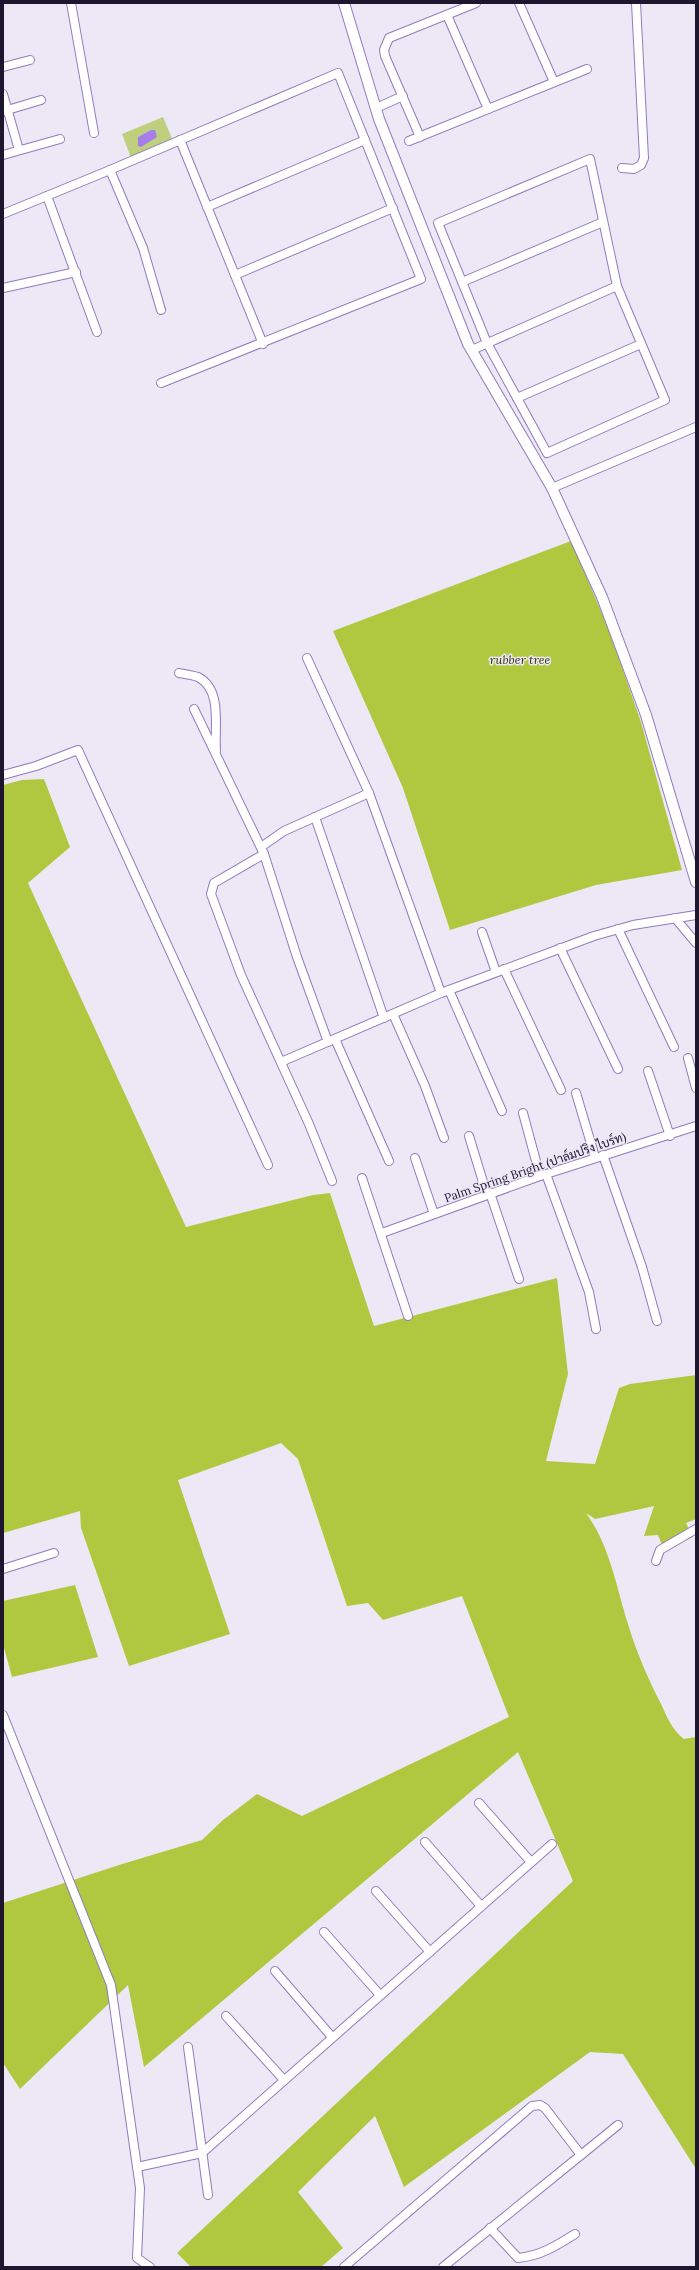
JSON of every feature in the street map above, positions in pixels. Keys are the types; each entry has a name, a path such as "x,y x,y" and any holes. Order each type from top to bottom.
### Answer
{"street":[{"path":"71,3 94,133"},
{"path":"344,3 376,108 472,350 552,488 602,597 646,715 696,882"},
{"path":"420,137 385,56 385,44 389,38 476,3"},
{"path":"520,3 554,82"},
{"path":"622,168 634,169 641,165 644,158 636,3"},
{"path":"447,15 488,109"},
{"path":"3,67 30,60"},
{"path":"409,142 587,69"},
{"path":"3,214 338,73 421,279 263,344 161,383"},
{"path":"3,94 5,110 19,150"},
{"path":"376,108 402,96"},
{"path":"5,110 41,100"},
{"path":"3,154 60,139"},
{"path":"180,140 263,344"},
{"path":"207,207 365,140"},
{"path":"590,159 617,286 665,400 547,453 487,343 462,282 438,223 590,159"},
{"path":"110,170 143,248 161,310"},
{"path":"47,196 97,332"},
{"path":"235,275 393,208"},
{"path":"462,282 603,222"},
{"path":"3,288 76,272"},
{"path":"472,350 617,286"},
{"path":"517,398 641,344"},
{"path":"552,488 696,426"},
{"path":"307,658 369,793 445,992 502,1111"},
{"path":"179,673 197,677 210,688 215,708 216,755"},
{"path":"194,709 263,850 297,957 331,1041 389,1161"},
{"path":"3,774 36,766 78,750 268,1165"},
{"path":"332,1181 282,1062 270,1042 241,975 211,890 214,883 263,850 284,831 369,793"},
{"path":"315,817 384,1018"},
{"path":"282,1062 445,992 560,948 618,928 696,915"},
{"path":"675,918 696,943"},
{"path":"618,928 674,1047"},
{"path":"482,932 500,971 561,1090"},
{"path":"560,948 618,1069"},
{"path":"393,1014 425,1086 444,1138"},
{"path":"688,1058 696,1088"},
{"path":"648,1071 670,1136"},
{"path":"576,1093 642,1267 657,1321"},
{"path":"523,1113 543,1175 589,1292 596,1329"},
{"name":"Palm Spring Bright (ปาล์มปริง ไบร์ท)","path":"382,1233 543,1175 599,1156 670,1136 696,1126"},
{"path":"470,1136 519,1279"},
{"path":"415,1158 434,1214"},
{"path":"362,1178 382,1233 408,1316"},
{"path":"656,1561 660,1550 696,1529"},
{"path":"3,1569 54,1552"},
{"path":"3,1715 110,1985 140,2188 137,2258 150,2267"},
{"path":"479,1803 531,1862"},
{"path":"425,1842 481,1906"},
{"path":"137,2167 202,2153 552,1844"},
{"path":"376,1891 430,1952"},
{"path":"324,1932 380,1995"},
{"path":"275,1971 332,2038"},
{"path":"226,2016 284,2080"},
{"path":"188,2047 208,2195"},
{"path":"344,2267 532,2106 540,2105 546,2108 581,2154"},
{"path":"442,2267 618,2125"},
{"path":"490,2228 518,2258 531,2257 550,2250 575,2234"}],"green space":[{"path":"163,117 173,141 131,158 122,134"},
{"name":"rubber tree","path":"571,541 609,630 641,722 682,870 596,885 450,930 403,788 333,631"},
{"path":"44,779 70,847 28,883 186,1227 313,1195 330,1193 374,1326 557,1278 568,1374 546,1461 595,1464 619,1388 630,1384 696,1375 696,1519 686,1523 693,1537 664,1550 658,1535 644,1536 654,1506 595,1519 586,1513 607,1553 635,1644 647,1675 668,1718 676,1732 684,1739 696,1737 696,2169 623,2054 590,2052 404,2187 375,2116 298,2192 343,2248 321,2267 191,2267 177,2253 573,1881 518,1752 144,2067 128,1985 20,2089 3,2063 3,1903 119,1865 202,1840 223,1820 257,1794 302,1816 509,1717 462,1596 383,1620 368,1603 347,1606 298,1459 281,1443 178,1480 230,1634 129,1666 81,1528 80,1511 3,1533 3,785 22,780"},
{"path":"75,1585 98,1657 12,1677 3,1644 3,1601"}],"shaded area":[{"path":"151,130 155,130 157,137 141,147 138,146 138,137"}]}
